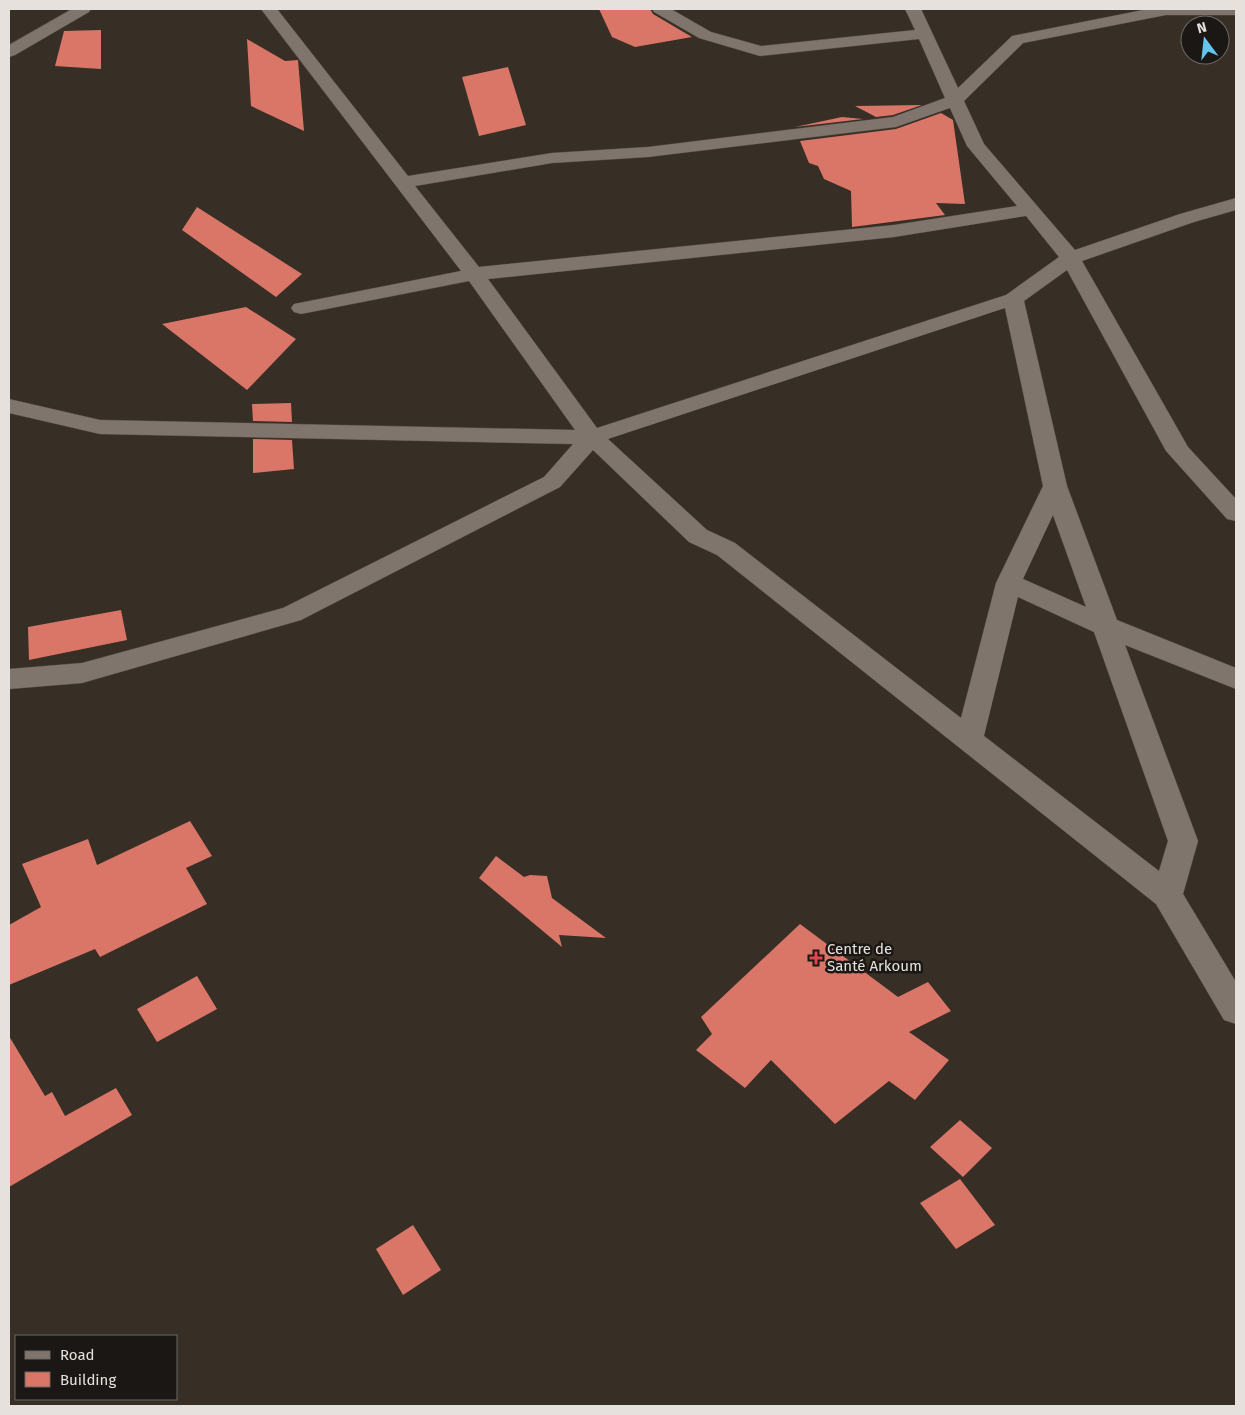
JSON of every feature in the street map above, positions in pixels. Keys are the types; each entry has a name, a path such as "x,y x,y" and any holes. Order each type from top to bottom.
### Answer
{"street":[{"path":"9,52 83,9"},
{"path":"269,9 474,274 592,437 698,536 726,549 1167,895 1236,1010"},
{"path":"660,9 705,35 760,51 924,34"},
{"path":"913,9 976,146 1071,258 1178,451 1236,513"},
{"path":"403,182 552,158 648,152 896,122 955,100 1018,39 1089,9"},
{"path":"1018,39 1166,10 1236,10"},
{"path":"9,406 100,427 592,437 1014,299 1071,258 1187,218 1236,204"},
{"path":"301,308 474,274 894,231 1030,210"},
{"path":"1014,299 1055,486 1183,841 1167,895"},
{"path":"9,679 82,673 292,614 552,482 592,437"},
{"path":"970,740 1010,582 1055,486"},
{"path":"1010,582 1105,626 1236,679"}],"building":[{"path":"599,9 650,9 653,14 692,37 635,47 612,37"},
{"path":"101,30 101,69 55,66 64,31"},
{"path":"247,39 285,61 298,60 304,131 251,106"},
{"path":"508,67 526,125 479,136 462,77"},
{"path":"922,105 893,115 876,117 855,106"},
{"path":"941,113 953,120 965,204 936,203 945,215 852,227 851,191 824,179 818,166 809,163 800,141 896,129"},
{"path":"842,117 863,119 795,127"},
{"path":"197,207 302,274 276,297 182,230"},
{"path":"246,307 296,339 247,390 162,324"},
{"path":"291,403 292,422 253,421 252,404"},
{"path":"253,439 292,440 294,469 253,473"},
{"path":"121,610 127,640 29,660 28,627"},
{"path":"190,821 212,856 186,868 207,904 100,957 95,949 9,985 9,925 41,907 22,864 88,839 97,865"},
{"path":"496,856 524,877 530,875 547,876 552,898 606,938 559,935 562,947 479,878"},
{"path":"800,924 898,997 928,982 951,1011 909,1032 949,1060 915,1100 889,1081 835,1124 771,1060 745,1088 696,1050 712,1034 701,1017"},
{"path":"197,976 217,1009 157,1042 137,1009"},
{"path":"9,1036 45,1096 52,1092 65,1116 116,1088 132,1115 9,1187"},
{"path":"960,1120 992,1148 963,1177 930,1147"},
{"path":"960,1179 995,1225 956,1249 920,1203"},
{"path":"413,1225 441,1270 403,1295 376,1249"}],"place":[{"name":"Centre de Santé Arkoum","path":"816,958"}]}
